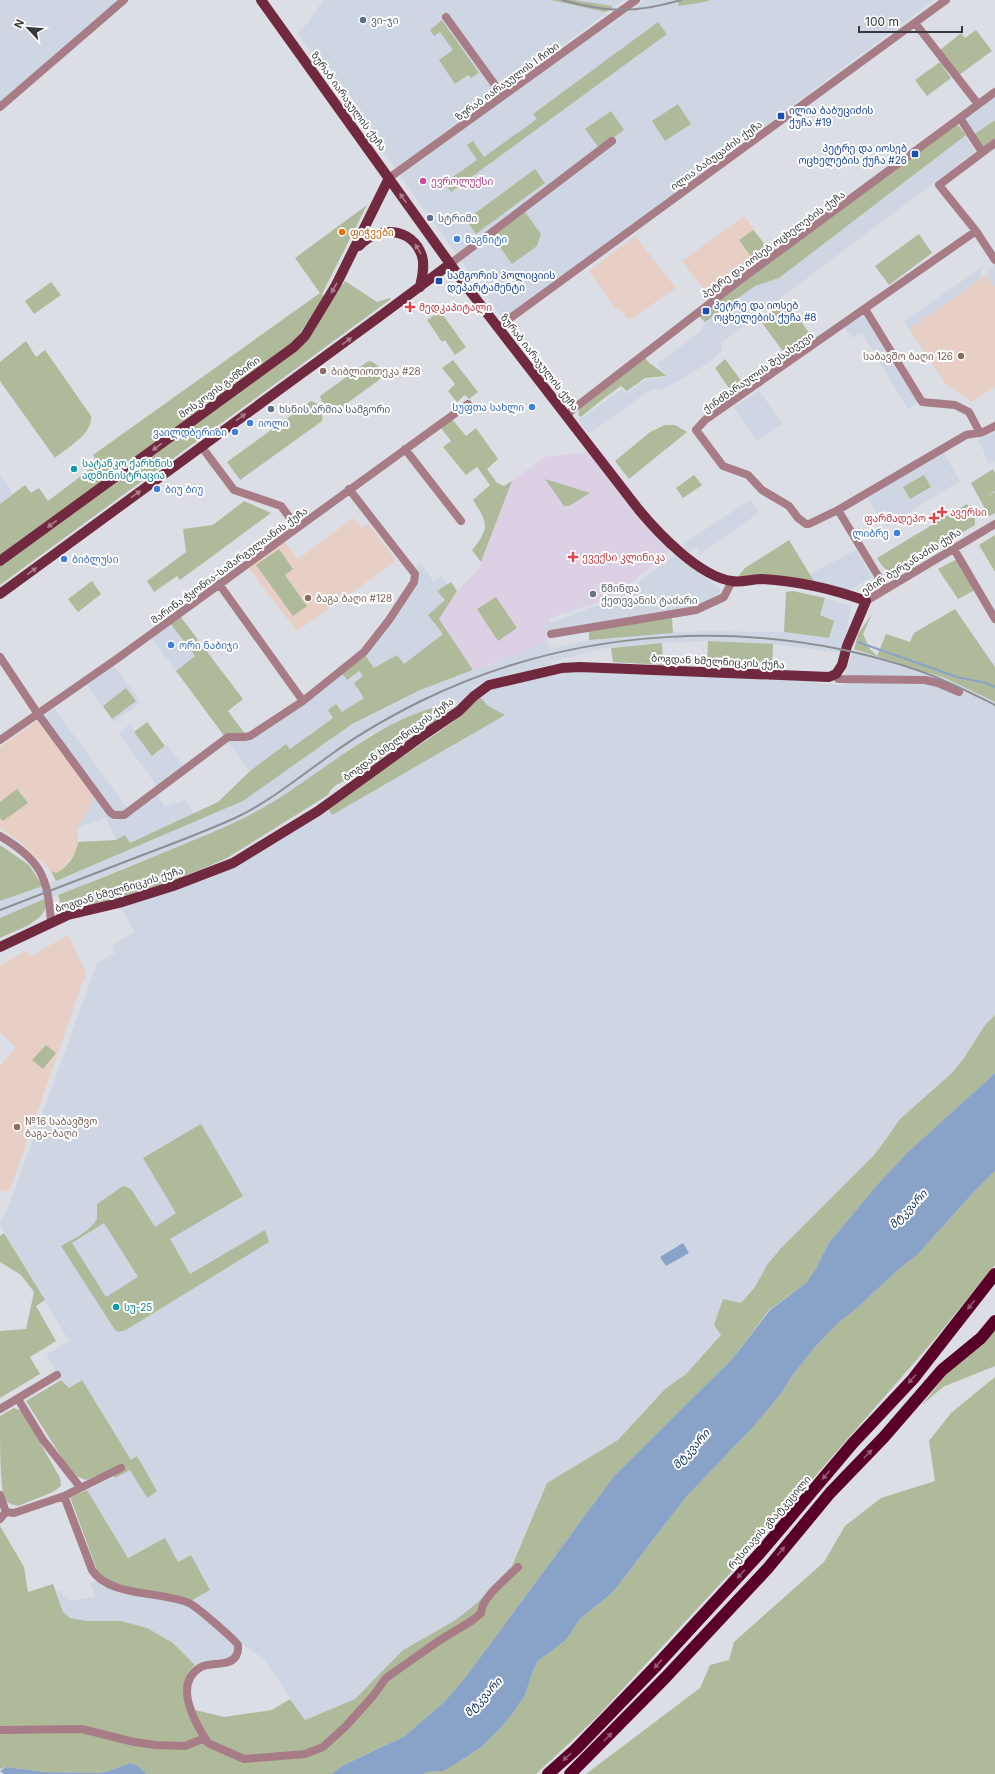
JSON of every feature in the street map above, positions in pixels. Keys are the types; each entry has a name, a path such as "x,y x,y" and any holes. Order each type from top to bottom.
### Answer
{"highway":[{"name":"რუსთავის გზატკეცილი","path":"548,1774 575,1750 657,1665 760,1553 853,1442 913,1379 995,1274"},
{"path":"570,1774 670,1672 768,1568 830,1493 884,1437 942,1370 981,1338 995,1321"}],"main road":[{"name":"ზურაბ იარაჯულის ქუჩა","path":"261,0 450,264 639,510 676,550 702,568 718,577 732,582 761,579 784,581 802,584 866,601"},
{"name":"მოსკოვის გამზირი","path":"0,561 294,347 309,330 353,254 389,178"},
{"path":"353,254 363,242 374,234 390,232 402,234 412,240 421,255 423,266 420,287"},
{"path":"0,594 450,264"},
{"name":"ემირ ბურჯანაძის ქუჩა","path":"836,674 842,665 847,646 866,601"},
{"name":"ბოგდან ხმელნიცკის ქუჩა","path":"0,948 68,915 118,903 174,886 233,863 318,811 424,734 459,711 482,690 497,682 562,668 580,667 822,678 836,674"}],"street":[{"path":"0,107 124,0"},
{"name":"ზურაბ იარაჯულის I ჩიხი","path":"389,178 636,0"},
{"name":"ილია ბაბუცაძის ქუჩა","path":"498,327 946,0"},
{"path":"446,17 503,96"},
{"path":"915,23 978,104"},
{"name":"პეტრე და იოსებ ოცხელების ქუჩა","path":"567,416 572,410 664,338 995,92"},
{"path":"960,118 982,152"},
{"path":"450,264 612,141"},
{"path":"995,143 938,185 976,231 995,260"},
{"name":"ქინძმარაულის შესახვევი","path":"976,231 705,420 696,430 723,466 748,475 762,490 789,506 798,518 806,524 810,524 838,510 966,435 980,433 995,426"},
{"path":"865,309 922,402 955,405 969,412 980,433"},
{"name":"მარინა ჭყონია-სამარგულიანის ქუჩა","path":"0,740 118,658 468,404"},
{"path":"201,446 234,490 281,506 297,527"},
{"path":"405,449 461,521"},
{"path":"0,657 38,714 110,812 114,815 124,815 228,737 244,738 250,736 303,701 364,652 389,620 414,582 415,578 412,570 349,489"},
{"path":"838,510 886,589"},
{"name":"ემირ ბურჯანაძის ქუჩა","path":"866,601 995,524"},
{"path":"954,548 995,619"},
{"path":"551,634 696,610 724,596 732,582"},
{"path":"219,584 303,701"},
{"path":"836,674 838,679 925,680 938,683 959,692"},
{"path":"0,836 29,856 39,870 49,897 51,923"},
{"path":"0,1408 18,1399 57,1375"},
{"path":"18,1399 43,1440 80,1488"},
{"path":"6,1512 14,1514 64,1496 121,1468"},
{"path":"0,1496 6,1512"},
{"path":"64,1496 96,1577 117,1588 189,1603 238,1645 234,1658 228,1662 202,1666 190,1675 186,1687 188,1701 208,1743 244,1759 305,1754 323,1747 345,1727 386,1678 440,1640 473,1620 481,1613 481,1606 486,1599 518,1567"},
{"path":"0,1519 6,1512"},
{"path":"0,1730 82,1729 156,1746 185,1746 205,1738"}],"shaded area":[{"path":"0,0 119,0 0,103"},
{"path":"323,0 624,0 396,169 297,33 307,24"},
{"path":"644,0 934,0 504,320 400,176 607,25 608,27"},
{"path":"995,95 995,120 973,135 965,117"},
{"path":"966,135 975,152 721,343 722,351 710,362 662,390 652,389 589,434 579,420 622,389 626,394 645,380 667,377 657,364 702,330 705,322 755,286 779,278"},
{"path":"744,216 771,252 710,298 682,261"},
{"path":"635,236 676,288 628,320 619,308 616,310 589,271"},
{"path":"995,263 995,288 986,273"},
{"path":"982,267 980,280 909,329 904,321"},
{"name":"საბავშო ბაღი 126","path":"986,273 995,288 995,387 971,402 945,383 909,329 980,280"},
{"path":"864,315 918,402 908,410 862,332 852,338 844,326"},
{"path":"759,390 782,424 757,441 734,407"},
{"path":"995,432 995,461 989,464 978,438 989,436"},
{"name":"ევექსი კლინიკა","path":"589,452 669,549 669,552 616,595 597,603 549,618 550,623 545,625 547,641 532,649 473,670 439,619 457,591 479,569 512,481 545,457"},
{"path":"943,452 960,481 885,527 867,497"},
{"path":"0,475 13,493 0,504"},
{"path":"750,500 759,513 700,554 696,547 688,552 683,544"},
{"name":"ბაგა ბაღი #128","path":"353,518 362,528 368,523 395,559 392,564 299,630 296,630 248,567 284,541 298,559"},
{"path":"856,550 872,577 848,591 808,584 807,575"},
{"path":"675,555 720,589 720,592 709,600 694,607 545,631 545,625 621,596"},
{"path":"421,563 433,581 442,576 448,585 437,591 445,600 443,634 404,664 396,655 374,668 365,655 411,590 414,568"},
{"path":"825,598 852,606 841,653 773,644 708,641 648,644 606,648 551,662 551,665 507,675 477,685 459,704 452,707 442,705 372,734 300,785 259,810 230,825 0,918 0,901 66,877 243,801 352,724 420,690 532,649 547,641 549,649 594,639 650,633 708,631 784,632 828,638 820,615"},
{"path":"170,623 195,657 176,671 151,636"},
{"path":"854,649 945,678 995,702 995,1015 985,1025 964,1058 952,1073 890,1131 875,1154 782,1247 767,1265 755,1287 741,1303 723,1299 722,1335 686,1374 665,1389 618,1440 547,1483 512,1566 477,1603 454,1621 403,1650 355,1699 305,1720 264,1659 246,1647 233,1634 225,1637 234,1648 234,1654 230,1658 195,1665 173,1643 101,1622 70,1618 63,1612 56,1591 61,1590 63,1597 66,1596 69,1601 95,1597 90,1582 103,1579 191,1601 191,1555 178,1562 128,1558 87,1490 130,1470 147,1498 138,1456 131,1460 82,1380 69,1388 61,1380 46,1355 69,1341 0,1225 0,1221 7,1211 97,963 115,953 111,946 135,932 121,908 191,884 328,808 332,815 504,715 487,705 480,697 494,688 568,671 806,681 844,686 847,683 846,670"},
{"path":"113,664 141,702 114,722 86,684"},
{"path":"358,671 363,676 364,698 342,713 336,704 328,710 333,718 290,749 285,744 250,771 226,740 244,739 341,672"},
{"path":"54,708 128,809 122,812 113,812 42,716"},
{"path":"39,719 95,797 78,827 77,850 60,872 56,873 51,871 18,840 0,829 0,747"},
{"path":"130,724 153,756 167,745 184,767 158,787 118,733"},
{"path":"156,792 165,807 186,800 194,814 130,844 116,840 106,818 78,827 95,797 107,814 114,820 119,819"},
{"path":"68,935 86,973 10,1190 1,1192 0,1066 16,1047 0,1032 0,965 27,951 31,956"}],"green space":[{"path":"551,0 574,0 612,6 612,8 605,12"},
{"path":"677,0 710,0 679,6"},
{"path":"442,20 479,73 471,78 468,75 455,84 439,60 453,50 440,32 434,36 430,30"},
{"path":"658,22 667,34 451,192 444,183 477,160 467,145 473,141 484,157 537,119 533,114"},
{"path":"976,30 992,51 959,75 940,50 961,33 965,38"},
{"path":"940,62 951,78 927,96 915,80"},
{"path":"678,104 691,124 665,141 652,121"},
{"path":"611,111 624,130 599,148 585,129"},
{"path":"995,120 995,140 983,148 973,135"},
{"path":"958,125 966,135 779,278 755,286 705,322 699,316 953,126"},
{"path":"535,169 545,183 476,234 466,220"},
{"path":"367,205 322,294 324,296 295,341 0,557 0,504 25,485 31,493 39,488 48,501 98,463 93,455 320,293 295,258"},
{"path":"525,212 541,234 537,246 512,264 492,236"},
{"path":"753,230 767,247 752,258 739,240"},
{"path":"919,234 932,253 889,285 875,266"},
{"path":"345,281 377,302 391,299 0,585 0,566 298,347 307,339"},
{"path":"51,282 61,295 34,314 25,301"},
{"path":"786,301 813,338 787,357 760,320"},
{"path":"440,311 466,347 455,355 445,340 442,342 427,320"},
{"path":"26,341 36,357 45,350 91,416 91,423 88,429 79,440 55,458 0,381 0,362"},
{"path":"645,358 666,376 645,378 627,391 621,386 581,417 578,415 580,409"},
{"path":"725,359 746,387 733,394 715,368"},
{"path":"453,360 478,392 469,399 465,395 457,402 448,391 455,384 442,368"},
{"path":"370,361 376,364 381,371 381,377 379,380 335,412 324,407 320,396"},
{"path":"311,401 317,404 321,409 322,421 240,480 227,462"},
{"path":"452,419 466,436 476,428 498,459 487,469 497,483 504,486 512,481 481,562 472,550 482,536 485,525 482,514 473,500 490,485 477,467 466,475 443,447 451,441 441,428"},
{"path":"665,425 675,425 687,432 629,479 615,461 650,432"},
{"path":"993,469 995,473 995,491 987,496 995,492 995,513 989,516 971,483"},
{"path":"694,475 702,485 683,498 676,488"},
{"path":"924,475 931,487 910,499 903,487"},
{"path":"545,479 590,493 569,506 564,506"},
{"path":"244,501 271,513 180,580 177,576 154,592 147,581 186,552 183,529 213,525"},
{"path":"967,504 975,518 975,525 896,572 887,570 877,558"},
{"path":"995,535 995,572 979,545"},
{"path":"789,540 815,583 737,578 745,568"},
{"path":"279,549 293,569 285,575 307,606 293,616 256,565"},
{"path":"957,559 975,590 958,599 938,569"},
{"path":"92,581 101,594 78,612 68,599"},
{"path":"451,582 457,591 439,619 473,670 420,690 352,724 243,801 56,881 51,871 56,873 68,864 76,851 78,842 116,840 125,835 130,843 218,802 250,771 286,744 290,749 333,718 328,710 336,704 342,712 364,698 354,683 363,676 359,671 347,680 341,672 365,655 374,668 397,655 404,664 443,634 428,615 445,600 437,591"},
{"path":"793,591 825,598 820,615 834,621 829,638 784,632 786,592"},
{"path":"496,597 517,628 498,641 477,609"},
{"path":"955,609 995,667 995,702 945,678 854,649 858,634 872,614 863,634 870,649 877,656 886,634 910,642 914,633"},
{"path":"180,616 243,699 228,711 246,735 225,737 176,671 195,656 170,623"},
{"path":"672,618 673,633 589,640 589,630"},
{"path":"708,641 773,644 772,669 707,667"},
{"path":"662,643 663,665 613,662 611,648"},
{"path":"126,688 136,701 112,719 103,706"},
{"path":"480,697 487,705 505,715 332,815 328,808 453,722"},
{"path":"442,705 452,707 439,718 352,779 338,784 332,788 328,795 227,858 169,882 90,906 82,901 66,906 61,904 58,895 202,837 248,816 282,796 369,737 392,724 417,713"},
{"path":"147,722 165,746 152,756 134,732"},
{"path":"17,789 28,803 3,821 0,818 0,802"},
{"path":"0,845 29,865 43,886 0,901"},
{"path":"47,898 47,906 42,915 25,927 0,938 0,918"},
{"path":"995,1015 995,1073 908,1152 877,1185 828,1244 815,1270 806,1283 769,1310 733,1358 614,1476 465,1678 444,1702 405,1736 344,1765 331,1774 147,1774 138,1766 130,1763 106,1772 95,1773 45,1772 6,1767 0,1769 0,1526 24,1567 28,1592 53,1584 63,1612 70,1618 87,1621 121,1621 147,1628 173,1643 195,1665 190,1669 185,1679 184,1696 187,1708 224,1717 272,1710 290,1699 305,1720 355,1699 403,1650 454,1621 477,1603 512,1566 547,1483 618,1440 665,1389 686,1374 721,1335 714,1325 723,1299 741,1303 755,1287 767,1265 782,1247 875,1154 900,1119 952,1073 964,1058 985,1025"},
{"path":"46,1045 56,1053 43,1069 32,1060"},
{"path":"201,1124 243,1196 170,1239 190,1274 265,1230 269,1242 126,1330 118,1332 115,1330 61,1246 81,1235 90,1228 97,1219 97,1204 123,1186 131,1189 155,1227 176,1213 143,1158","holes":["104,1223 138,1277 106,1297 72,1243"]},
{"path":"995,1171 995,1265 934,1340 734,1569 594,1720 536,1774 423,1774 426,1772 442,1771 457,1763 480,1748 497,1732 513,1713 525,1695 538,1661 566,1640 580,1619 613,1592 686,1497 755,1425 782,1392 792,1376 815,1347 838,1323 917,1255"},
{"path":"4,1233 45,1300 36,1306 56,1341 30,1357 40,1374 0,1398 0,1331 26,1329 34,1292 21,1275 0,1262 0,1236"},
{"path":"995,1330 995,1366 943,1387 922,1405 949,1371"},
{"path":"995,1377 995,1774 586,1774 700,1688 710,1665 729,1660 734,1642 824,1562 845,1526 881,1498 935,1481 929,1441 951,1413"},
{"path":"61,1380 69,1388 82,1380 131,1460 137,1456 157,1491 147,1498 130,1470 115,1478 110,1470 86,1480 76,1476 66,1464 26,1401"},
{"path":"14,1408 22,1411 60,1478 61,1486 53,1492 18,1506 8,1503 4,1498 0,1447 0,1416"},
{"path":"87,1490 128,1558 165,1538 178,1562 191,1555 210,1590 191,1601 117,1585 98,1573 70,1497"}],"water":[{"name":"მტკვარი","path":"995,1073 995,1171 917,1255 838,1323 815,1347 792,1376 782,1392 755,1425 686,1497 613,1592 580,1619 566,1640 538,1661 525,1695 513,1713 497,1732 480,1748 443,1771 426,1772 423,1774 331,1774 344,1765 405,1736 444,1702 465,1678 614,1476 733,1358 770,1310 806,1283 815,1270 828,1244 877,1185 908,1152"},
{"path":"683,1243 689,1253 666,1266 660,1257"},
{"path":"130,1763 138,1766 147,1774 4,1774 0,1771 6,1767 45,1772 95,1773 106,1772"}],"waterway":[{"path":"858,642 957,677 986,683 995,687"}],"railway":[{"path":"562,0 594,7 622,10 650,7 681,0"},
{"path":"0,910 188,838 248,812 272,797 340,748 385,720 421,701 480,676 540,657 603,644 666,637 730,636 793,642 856,653 917,670 947,682 995,705"}],"place":[{"name":"ვი-ჯი","path":"363,20"},
{"name":"ილია ბაბუციძის ქუჩა #19","path":"781,116"},
{"name":"პეტრე და იოსებ ოცხელების ქუჩა #26","path":"915,154"},
{"name":"ევროლუქსი","path":"423,181"},
{"name":"სტრიმი","path":"430,218"},
{"name":"ფიჭვები","path":"342,232"},
{"name":"მაგნიტი","path":"457,239"},
{"name":"სამგორის პოლიციის დეპარტამენტი","path":"439,281"},
{"name":"მედკაპიტალი","path":"410,307"},
{"name":"პეტრე და იოსებ ოცხელების ქუჩა #8","path":"706,311"},
{"name":"საბავშო ბაღი 126","path":"961,356"},
{"name":"ბიბლიოთეკა #28","path":"323,371"},
{"name":"სუფთა სახლი","path":"532,407"},
{"name":"ხსნის არმია სამგორი","path":"271,409"},
{"name":"იოლი","path":"250,423"},
{"name":"ვაილდბერიზი","path":"235,432"},
{"name":"სატანკო ქარხნის ადმინისტრაცია","path":"74,469"},
{"name":"ბიუ ბიუ","path":"157,489"},
{"name":"ავერსი","path":"942,512"},
{"name":"ფარმადეპო","path":"934,518"},
{"name":"ლიბრე","path":"897,533"},
{"name":"ევექსი კლინიკა","path":"573,557"},
{"name":"ბიბლუსი","path":"64,559"},
{"name":"წმინდა ქეთევანის ტაძარი","path":"593,594"},
{"name":"ბაგა ბაღი #128","path":"308,598"},
{"name":"ორი ნაბიჯი","path":"171,645"},
{"name":"№16 საბავშვო ბაგა-ბაღი","path":"17,1127"},
{"name":"სუ-25","path":"116,1307"}]}
